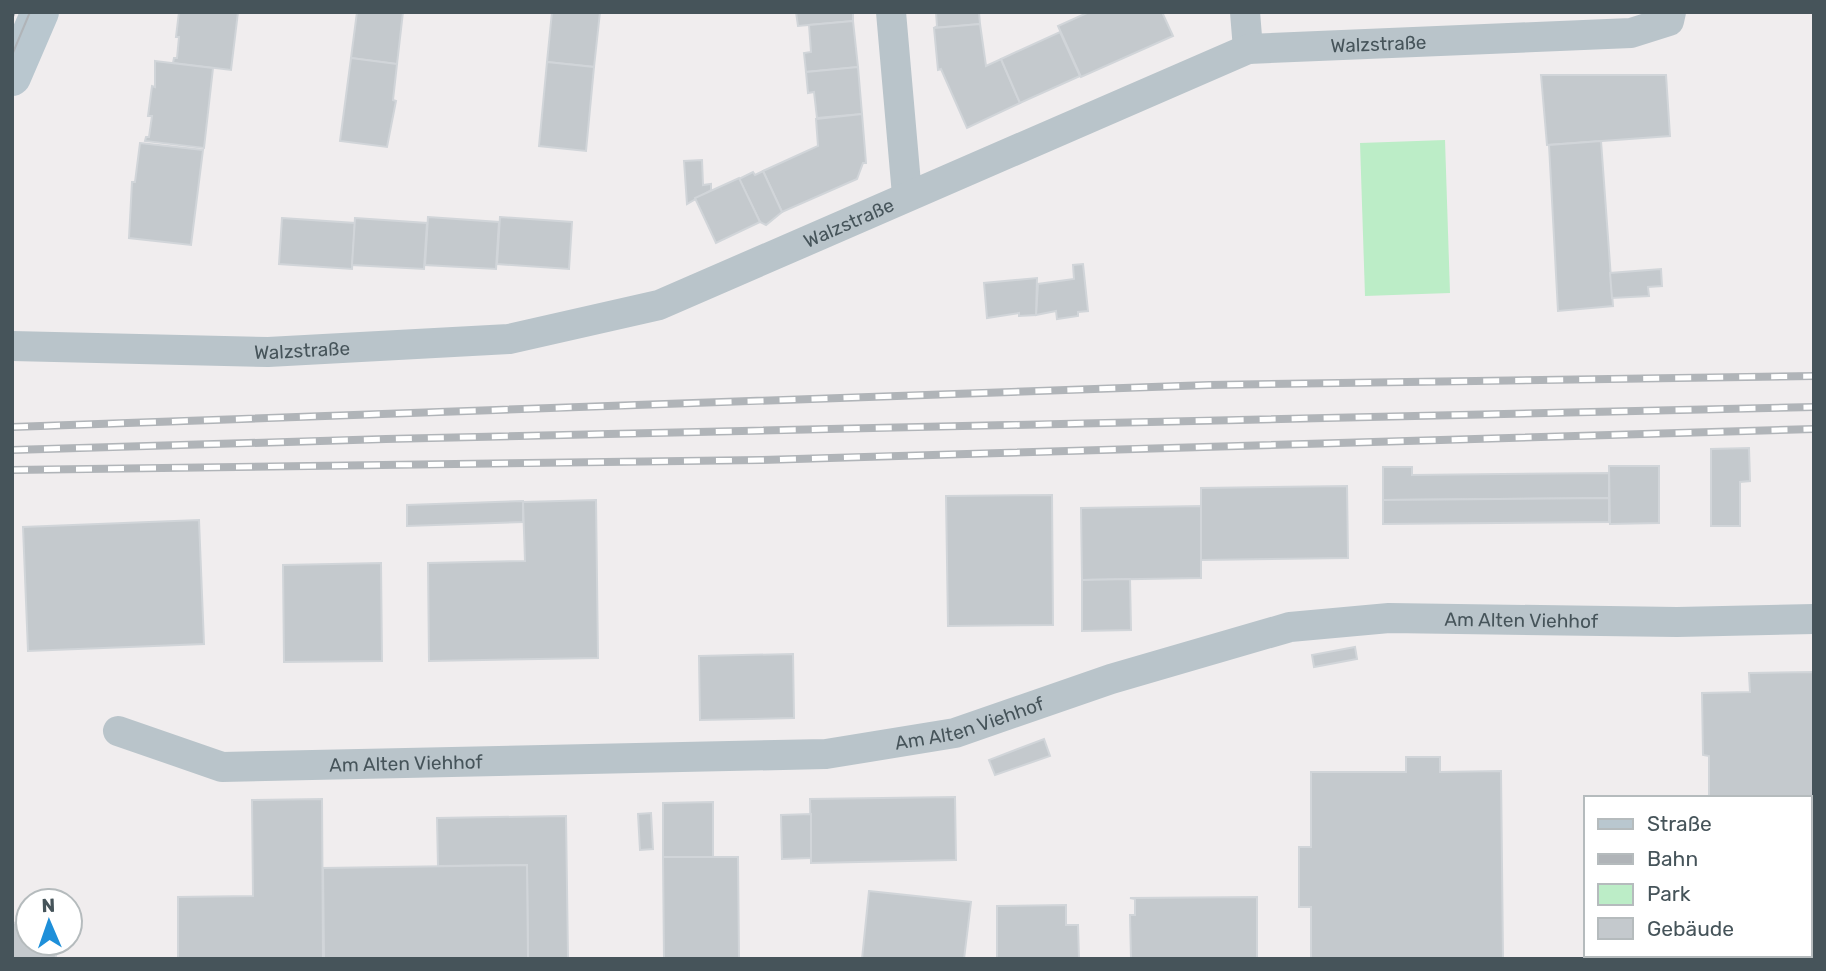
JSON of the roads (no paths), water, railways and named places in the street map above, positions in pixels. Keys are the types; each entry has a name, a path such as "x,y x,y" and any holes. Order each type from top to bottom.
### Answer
{"main road":[{"path":"12,77 40,12"}],"street":[{"path":"891,12 907,195"},
{"path":"1245,12 1248,49"},
{"name":"Walzstraße","path":"12,346 268,352 509,338 659,306 907,195 1248,49 1631,33 1670,16"},
{"name":"Am Alten Viehhof","path":"118,731 222,767 826,754 955,733 1111,679 1290,627 1389,618 1677,622 1814,619"}],"tram line":[{"path":"12,19 15,12"},
{"path":"12,55 30,12"}],"railway":[{"path":"12,427 1209,385 1814,376"},
{"path":"12,450 1814,407"},
{"path":"12,470 760,460 1814,429"}]}
